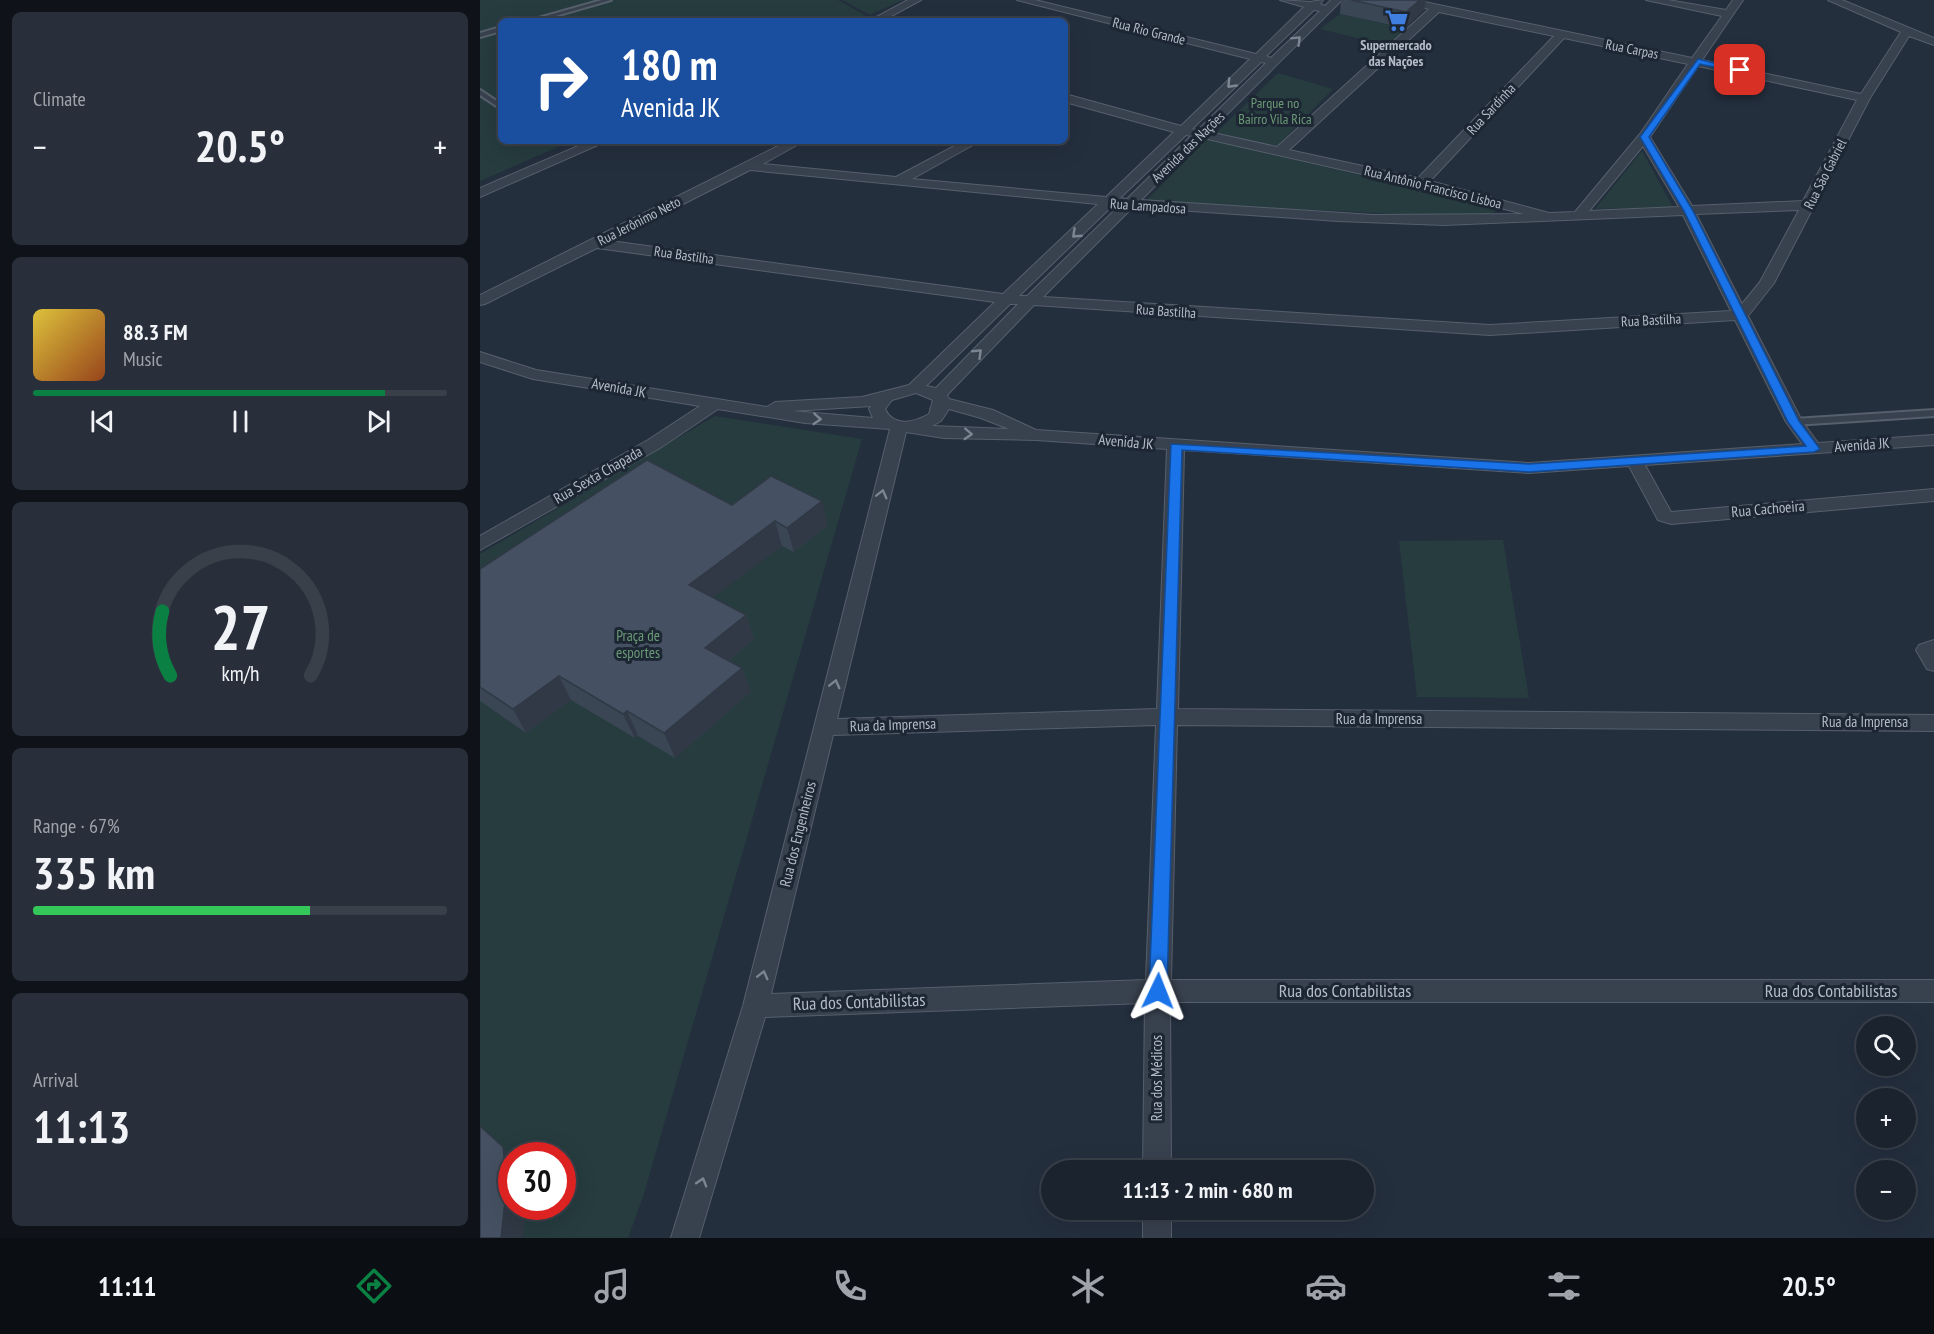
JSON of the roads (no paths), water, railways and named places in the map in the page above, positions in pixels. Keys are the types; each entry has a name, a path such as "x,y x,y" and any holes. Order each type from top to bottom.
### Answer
{"street":[{"path":"880,18 916,0"},
{"name":"Rua Rio Grande","path":"1022,0 1275,63"},
{"path":"1285,0 1324,4"},
{"name":"Rua Carpas","path":"1400,0 1561,35 1698,61 1864,98"},
{"path":"1652,0 1728,14"},
{"path":"1579,215 1644,137 1738,0"},
{"path":"1833,0 1934,42"},
{"name":"Avenida das Nações","path":"915,388 1005,299 1186,131 1257,57 1324,4"},
{"name":"Avenida das Nações","path":"899,426 921,424 938,415 940,399 956,374 1275,63 1324,4"},
{"path":"1281,151 1437,8"},
{"name":"Rua São Gabriel","path":"1741,315 1767,284 1864,98 1907,31"},
{"name":"Rua Sardinha","path":"1421,183 1561,35"},
{"name":"Rua Antônio Francisco Lisboa","path":"1068,99 1186,131 1421,183 1549,217 1809,205"},
{"path":"1644,137 1688,211 1794,422 1814,449"},
{"path":"480,193 594,144"},
{"name":"Rua Jerônimo Neto","path":"480,301 792,144"},
{"path":"898,181 968,144"},
{"name":"Rua Lampadosa","path":"748,166 1128,205 1436,221 1549,217"},
{"name":"Rua Bastilha","path":"595,243 1005,299 1464,330 1741,315"},
{"name":"Avenida JK","path":"480,357 533,374 806,418 974,435 1036,435 1529,468 1934,440"},
{"name":"Avenida JK","path":"759,410 800,404 862,402 915,388 940,399 987,414 1036,435"},
{"path":"886,397 877,409 878,415 899,426"},
{"name":"Rua Sexta Chapada","path":"480,544 654,444 715,404"},
{"name":"Rua dos Engenheiros","path":"685,1238 756,1006 899,426"},
{"name":"Rua dos Médicos","path":"1157,1160 1158,991 1176,446"},
{"name":"Rua Cachoeira","path":"1634,460 1660,510 1664,516 1671,518 1934,495"},
{"path":"1934,647 1926,650 1934,664"},
{"name":"Rua da Imprensa","path":"825,727 1168,717 1934,723"},
{"name":"Rua dos Contabilistas","path":"756,1006 1158,991 1934,991"},
{"path":"1157,1220 1157,1238"}],"lane":[{"path":"542,18 608,0"},
{"path":"480,35 498,30"},
{"path":"480,92 498,105"},
{"path":"1794,422 1934,413"}],"place":[{"name":"Supermercado das Nações","path":"1396,21"}],"park label":[{"name":"Parque no Bairro Vila Rica","path":"1275,112"},
{"name":"Praça de esportes","path":"638,644"}]}
